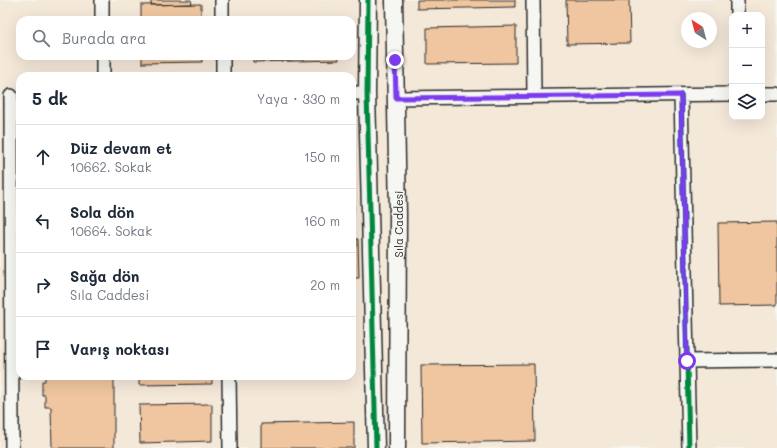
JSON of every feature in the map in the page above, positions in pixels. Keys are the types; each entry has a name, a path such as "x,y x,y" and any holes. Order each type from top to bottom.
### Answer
{"street":[{"path":"102,0 102,16"},
{"path":"222,0 222,16"},
{"path":"368,0 360,93 376,448"},
{"name":"Sıla Caddesi","path":"394,0 398,215 397,448"},
{"path":"533,0 534,96"},
{"path":"737,0 737,12"},
{"path":"103,60 103,72"},
{"path":"223,60 223,72"},
{"path":"396,98 729,94"},
{"path":"765,94 777,94"},
{"path":"681,95 689,448"},
{"path":"10,96 6,268 12,448"},
{"path":"687,361 777,360"},
{"path":"229,380 230,448"}],"shaded area":[{"path":"0,0 777,0 777,448 0,448"}],"building":[{"path":"151,0 191,0 192,4 151,5"},
{"path":"417,0 515,0 515,7 417,9"},
{"path":"566,0 629,0 630,43 567,44"},
{"path":"201,4 201,16 141,16 141,5"},
{"path":"516,26 516,63 427,64 427,28"},
{"path":"142,60 202,60 202,62 142,63"},
{"path":"253,60 339,60 253,62"},
{"path":"777,222 777,305 719,306 718,223"},
{"path":"356,239 358,239 359,278 356,278"},
{"path":"534,364 535,441 422,443 421,365"},
{"path":"114,380 114,448 52,448 51,407 45,407 45,395 42,395 42,381"},
{"path":"139,380 212,380 212,384 139,385"},
{"path":"212,404 212,441 140,443 139,405"},
{"path":"354,422 354,448 261,448 261,424"}],"cycle path":[{"path":"368,0 367,93 376,448"},
{"path":"681,95 689,448"}],"route":[{"path":"395,60 396,98 681,95 687,361"}]}
